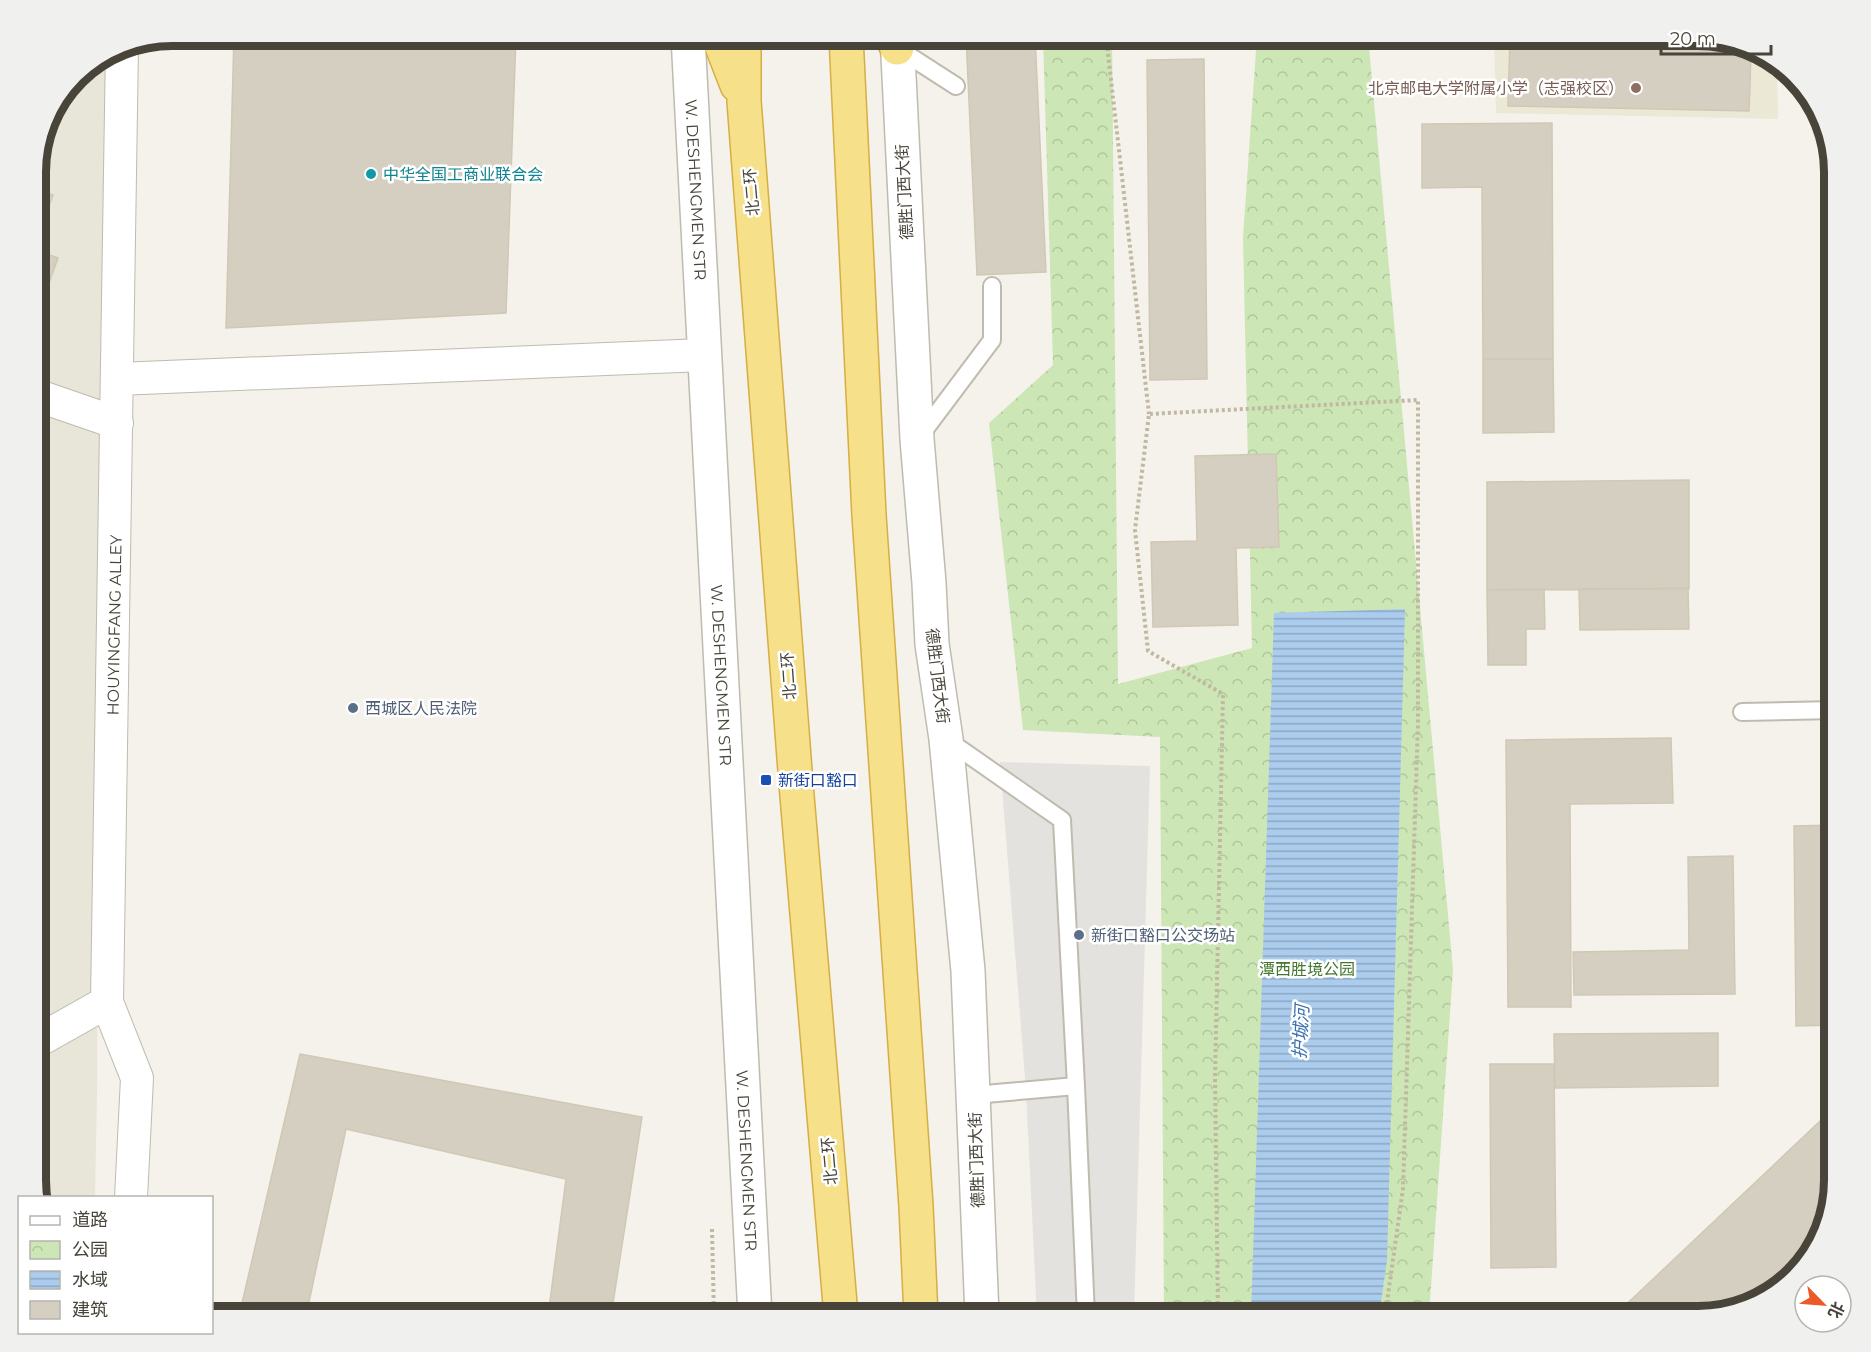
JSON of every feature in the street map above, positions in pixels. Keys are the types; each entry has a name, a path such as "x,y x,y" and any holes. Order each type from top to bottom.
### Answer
{"highway":[{"path":"722,47 744,101"},
{"name":"北二环","path":"744,47 744,101 796,784 840,1306"},
{"path":"846,47 868,514 920,1306"}],"street":[{"name":"W. DESHENGMEN STR","path":"689,47 754,1306"},
{"name":"德胜门西大街","path":"895,47 917,439 932,644 946,739 968,971 982,1306"},
{"name":"HOUYINGFANG ALLEY","path":"122,57 107,1002 137,1078 131,1196"},
{"path":"118,379 704,355"},
{"path":"47,399 117,423"},
{"path":"47,1036 107,1002"}],"lane":[{"path":"904,47 956,86"},
{"path":"917,439 992,340 992,286"},
{"path":"1742,712 1824,711"},
{"path":"946,739 1062,820 1086,1306"},
{"path":"974,1095 1076,1086"}],"path":[{"path":"1107,46 1149,414 1135,530 1148,651 1223,694 1215,1077 1218,1306"},
{"path":"1149,414 1418,400 1418,723 1404,1165 1403,1189 1386,1306"}],"shaded area":[{"name":"北京邮电大学附属小学（志强校区）","path":"1494,46 1699,46 1739,53 1762,63 1777,75 1778,119 1496,113"},
{"path":"119,58 100,445 95,1196 48,1196 47,164 56,124 68,102 89,78"},
{"name":"新街口豁口公交场站","path":"1000,762 1150,766 1134,1306 1037,1306 1026,1091"}],"green space":[{"name":"潭西胜境公园","path":"1043,46 1112,46 1118,684 1252,648 1243,237 1256,46 1369,46 1453,970 1430,1306 1164,1306 1160,737 1023,730 989,423 1053,365"}],"water":[{"name":"护城河","path":"1405,609 1387,1260 1380,1306 1251,1306 1274,613"}],"building":[{"path":"966,46 1035,46 1046,272 977,275"},
{"name":"北京邮电大学附属小学（志强校区）","path":"1510,46 1699,46 1731,51 1751,58 1749,111 1508,106"},
{"name":"中华全国工商业联合会","path":"234,47 516,47 506,313 226,328"},
{"path":"1204,59 1207,379 1150,380 1147,60"},
{"path":"1552,123 1553,359 1483,359 1482,187 1422,188 1422,124"},
{"path":"47,193 53,195 47,212"},
{"path":"47,254 58,258 47,288"},
{"path":"1483,359 1553,359 1554,432 1483,433"},
{"path":"1276,454 1279,547 1236,548 1238,625 1153,627 1151,542 1197,541 1195,456"},
{"path":"1689,480 1689,589 1487,590 1487,482"},
{"path":"1688,588 1689,629 1580,630 1579,589"},
{"path":"1544,589 1545,629 1526,629 1526,665 1488,665 1487,590"},
{"path":"1671,738 1673,803 1570,804 1571,1007 1508,1007 1506,740"},
{"path":"1824,825 1824,1025 1796,1026 1794,826"},
{"path":"1733,856 1735,994 1574,995 1573,952 1689,950 1688,857"},
{"path":"1718,1033 1718,1086 1555,1088 1554,1034"},
{"path":"300,1054 642,1117 613,1306 549,1306 566,1179 346,1129 308,1306 241,1306"},
{"path":"1490,1064 1554,1064 1556,1267 1491,1268"},
{"path":"1824,1117 1822,1204 1808,1243 1788,1269 1754,1293 1731,1301 1699,1306 1625,1306"}],"place":[{"name":"北京邮电大学附属小学（志强校区）","path":"1636,88"},
{"name":"中华全国工商业联合会","path":"371,174"},
{"name":"西城区人民法院","path":"353,708"},
{"name":"新街口豁口","path":"766,780"},
{"name":"新街口豁口公交场站","path":"1079,935"}]}
